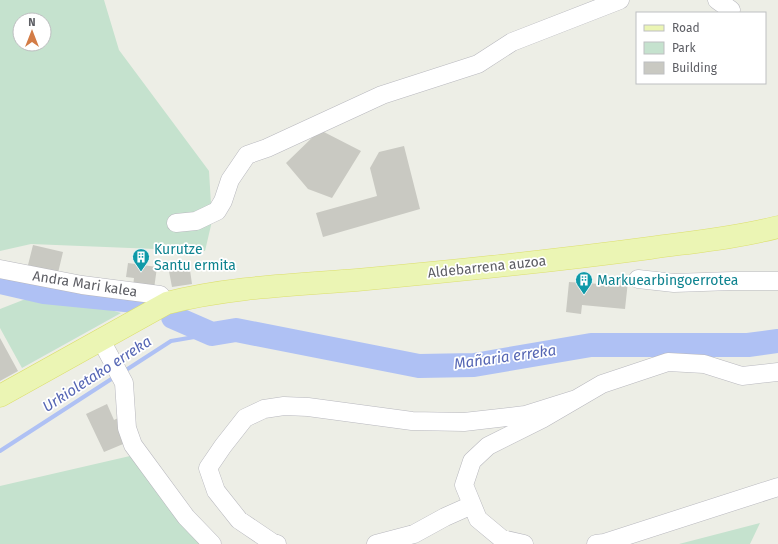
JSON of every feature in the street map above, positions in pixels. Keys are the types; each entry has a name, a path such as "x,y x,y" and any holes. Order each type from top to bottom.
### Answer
{"main road":[{"name":"Aldebarrena auzoa","path":"0,396 105,349 167,303 195,296 596,255 717,238 778,227"}],"street":[{"path":"176,223 196,221 216,212 223,201 230,180 247,155 267,148 382,95 478,64 512,42 620,0"},
{"name":"Andra Mari kalea","path":"0,269 82,285 160,295 167,303"},
{"path":"638,279 674,283 778,281"},
{"path":"105,349 124,383 128,428 133,445 186,517 212,544"},
{"path":"524,544 502,539 478,519 464,485 472,461 488,446 542,419 602,384 668,362 704,364 742,376 778,372"},
{"path":"277,544 239,520 216,491 208,468 222,446 245,418 264,409 284,406 308,406 412,421 464,422 525,415 576,399"},
{"path":"596,544 604,543 778,487"},
{"path":"376,544 414,534 445,517 472,505"}],"green space":[{"path":"0,0 104,0 119,50 209,171 212,221 205,251 31,244 0,251"},
{"path":"23,300 87,303 121,313 22,368 0,328 0,309"},
{"path":"143,453 215,544 0,544 0,486"},
{"path":"760,523 750,544 679,544"}],"building":[{"path":"320,130 361,151 332,198 308,189 286,163"},
{"path":"404,146 420,209 323,237 316,213 377,196 370,168 379,152"},
{"path":"33,245 63,252 58,273 28,265"},
{"name":"Kurutze Santu ermita","path":"128,263 157,267 154,289 133,286 134,278 126,277"},
{"path":"189,263 192,284 172,287 168,266"},
{"path":"602,278 628,281 625,309 582,305 581,314 566,312 569,282 601,284"},
{"path":"0,338 18,371 0,381"},
{"path":"107,404 114,420 118,418 128,442 104,452 86,414"}],"waterway":[{"path":"0,282 44,292 135,301"},
{"name":"Mañaria erreka","path":"173,317 212,334 236,330 419,366 474,365 591,345 748,345 778,341"},
{"name":"Urkioletako erreka","path":"123,372 171,341 212,334"},
{"name":"Urkioletako erreka","path":"0,451 116,376"}],"place":[{"name":"Kurutze Santu ermita","path":"141,272"},
{"name":"Markuearbingoerrotea","path":"584,295"}]}
